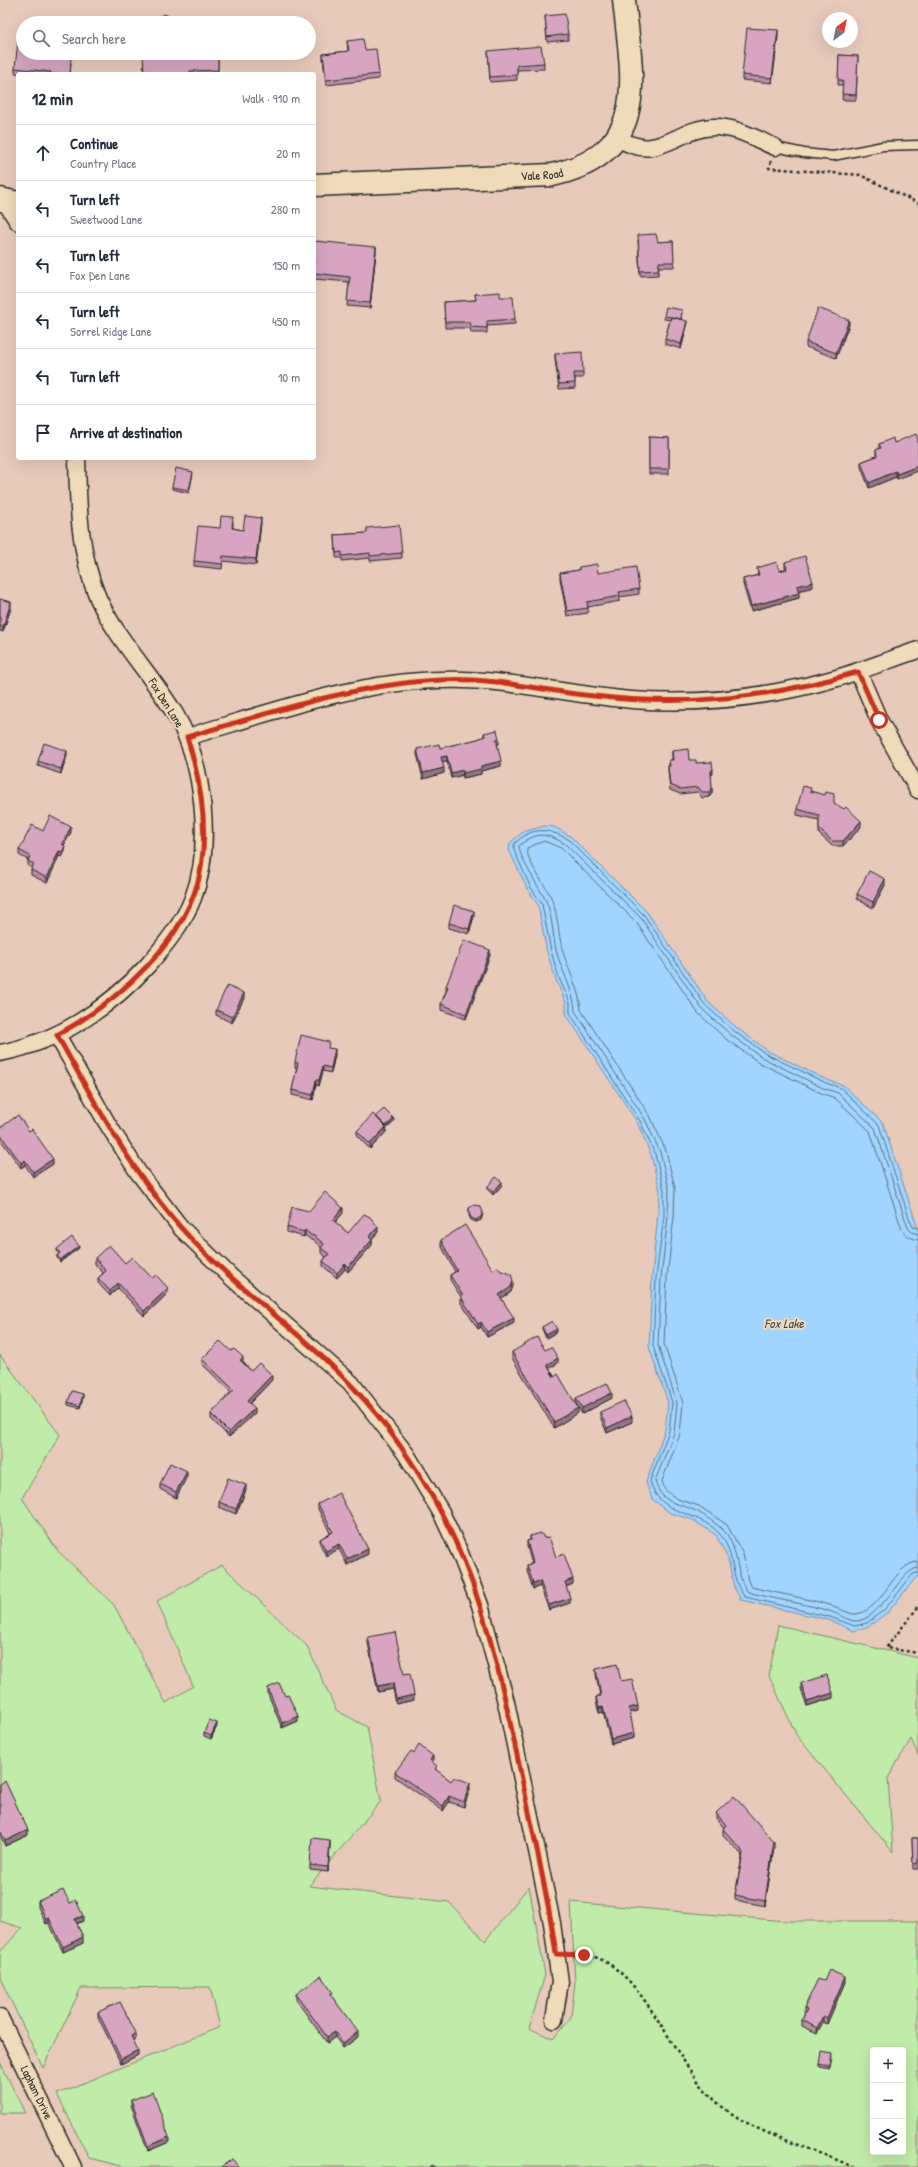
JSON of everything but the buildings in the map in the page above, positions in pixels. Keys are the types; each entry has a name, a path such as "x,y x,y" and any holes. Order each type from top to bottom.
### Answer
{"main road":[{"name":"Vale Road","path":"316,184 552,175 572,170 592,162 606,151 618,138 628,115 631,94 624,0"}],"street":[{"path":"618,138 636,147 657,146 698,130 713,127 728,128 775,147"},
{"path":"5,201 16,219"},
{"name":"Fox Den Lane","path":"0,1053 16,1050 57,1035 83,1021 138,976 160,952 184,916 193,898 201,869 202,808 194,760 187,737 176,714 112,624 99,599 89,573 82,546 78,510 77,460"},
{"path":"187,737 330,696 394,685 441,680 497,682 593,696 686,702 768,693 858,672 918,650"},
{"path":"858,672 879,720 918,790"},
{"path":"57,1035 118,1142 138,1172 181,1228 231,1277 321,1354 351,1383 406,1454 440,1512 460,1553 480,1605 506,1702 550,1913 560,1982 554,2020"},
{"name":"Lapham Drive","path":"0,2018 73,2167"}],"lane":[{"path":"775,147 804,153 833,156 883,146 918,145"}],"path":[{"path":"775,147 769,168 860,175 918,203"},
{"path":"918,1607 886,1648 918,1652"},
{"path":"556,1954 584,1955 597,1958 622,1974 657,2020 701,2086 720,2104 747,2122 777,2137 853,2167"}],"green space":[{"path":"0,1355 60,1435 22,1498 58,1551 114,1605 166,1703 193,1686 157,1601 222,1565 307,1646 336,1710 367,1727 381,1801 309,1886 449,1902 485,1941 529,1886 545,1975 529,2028 553,2039 571,2017 575,1982 571,1902 785,1921 918,1921 918,2167 125,2167 89,2158 57,2094 220,2027 210,1987 81,1988 43,2068 0,1978 0,1952 22,1928 0,1921"},
{"path":"778,1625 918,1658 918,1755 911,1739 888,1778 893,1852 797,1736 769,1676"},
{"path":"0,2062 25,2113 0,2113"}],"water":[{"name":"Fox Lake","path":"544,826 554,827 570,836 647,912 708,1002 737,1028 768,1051 827,1080 843,1085 883,1123 918,1229 918,1575 888,1612 869,1626 854,1631 829,1620 741,1600 734,1587 728,1559 716,1535 693,1520 670,1513 652,1499 646,1482 665,1430 668,1402 649,1347 652,1277 660,1191 651,1155 637,1122 566,1014 566,1003 556,980 547,952 538,905 527,888 509,850 510,843 523,832"}],"route":[{"path":"584,1955 556,1954 550,1913 506,1702 492,1648 480,1605 460,1553 440,1512 406,1454 380,1418 351,1383 321,1354 231,1277 181,1228 138,1172 107,1123 57,1035 83,1021 138,976 160,952 184,916 193,898 201,869 203,849 202,808 194,760 187,737 330,696 401,684 441,680 497,682 593,696 634,700 686,702 768,693 834,679 858,672 879,720"}]}
